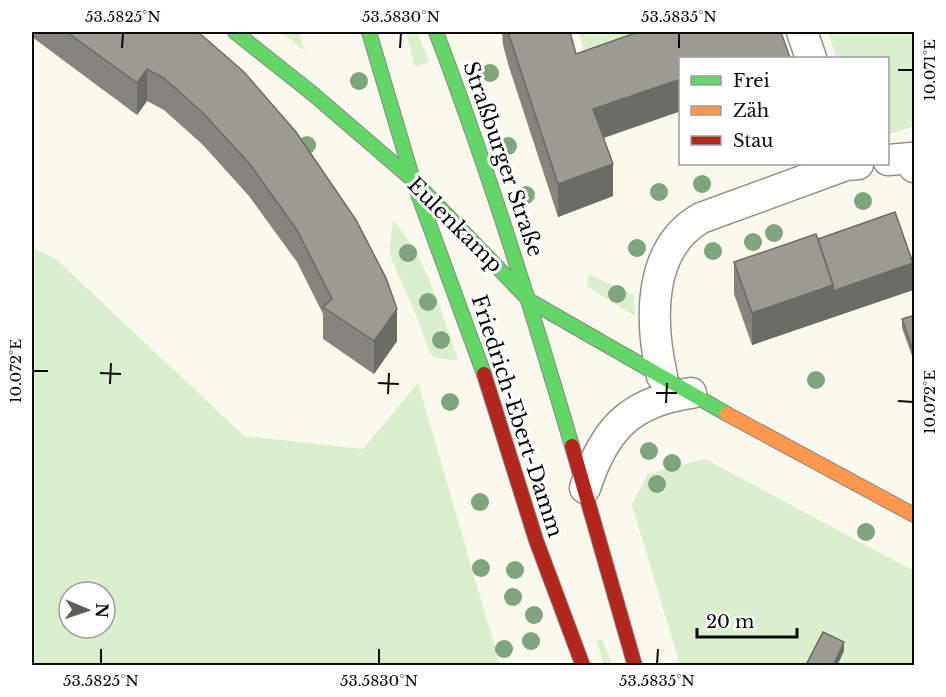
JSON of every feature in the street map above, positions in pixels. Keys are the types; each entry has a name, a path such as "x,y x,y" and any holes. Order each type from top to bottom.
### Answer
{"main road":[{"name":"Eulenkamp","path":"235,32 313,94 413,180 530,301 766,437 915,515"},
{"path":"369,32 413,180"},
{"name":"Straßburger Straße","path":"436,32 465,107 530,301"},
{"name":"Friedrich-Ebert-Damm","path":"413,180 484,374 536,540 582,666"},
{"name":"Friedrich-Ebert-Damm","path":"530,301 635,666"}],"street":[{"path":"802,32 811,57"},
{"path":"889,160 911,158 915,167"},
{"path":"662,376 656,332 657,285 662,263 680,234 701,218 847,165"},
{"path":"585,488 594,460 604,443 625,420 650,404 671,396 691,393"}],"green space":[{"path":"281,32 299,32 305,51"},
{"path":"406,32 417,32 429,62 415,67"},
{"path":"579,32 684,32 587,61"},
{"path":"828,32 914,32 914,126 889,135 889,57 837,57"},
{"path":"393,220 415,251 432,286 458,360 435,358 429,352 417,317 391,258"},
{"path":"32,247 57,260 244,436 363,449 418,383 500,665 32,665"},
{"path":"588,274 634,295 635,316 587,286"},
{"path":"705,459 914,571 914,665 680,665 632,505 648,474"},
{"path":"596,640 602,640 613,665 604,665"}],"building":[{"path":"67,32 198,32 244,72 296,132 356,220 386,278 397,309 374,341 323,307 332,299 297,230 249,163 203,113 164,78 147,69 137,83"},
{"path":"508,32 570,32 576,54 638,32 781,32 790,57 679,57 679,80 593,109 613,164 558,184"},
{"path":"895,212 913,263 833,291 818,239"},
{"path":"816,234 833,285 752,313 734,262"},
{"path":"915,315 915,356 902,319"},
{"path":"823,632 844,642 833,666 813,666 807,663"}],"traffic: fast":[{"path":"235,32 313,94 413,180 530,301 727,414"},
{"path":"369,32 413,180 484,374"},
{"path":"436,32 508,237 572,446"}],"traffic: slow":[{"path":"727,414 914,515"}],"traffic: jam":[{"path":"484,374 536,540 583,666"},
{"path":"572,446 635,666"}]}
